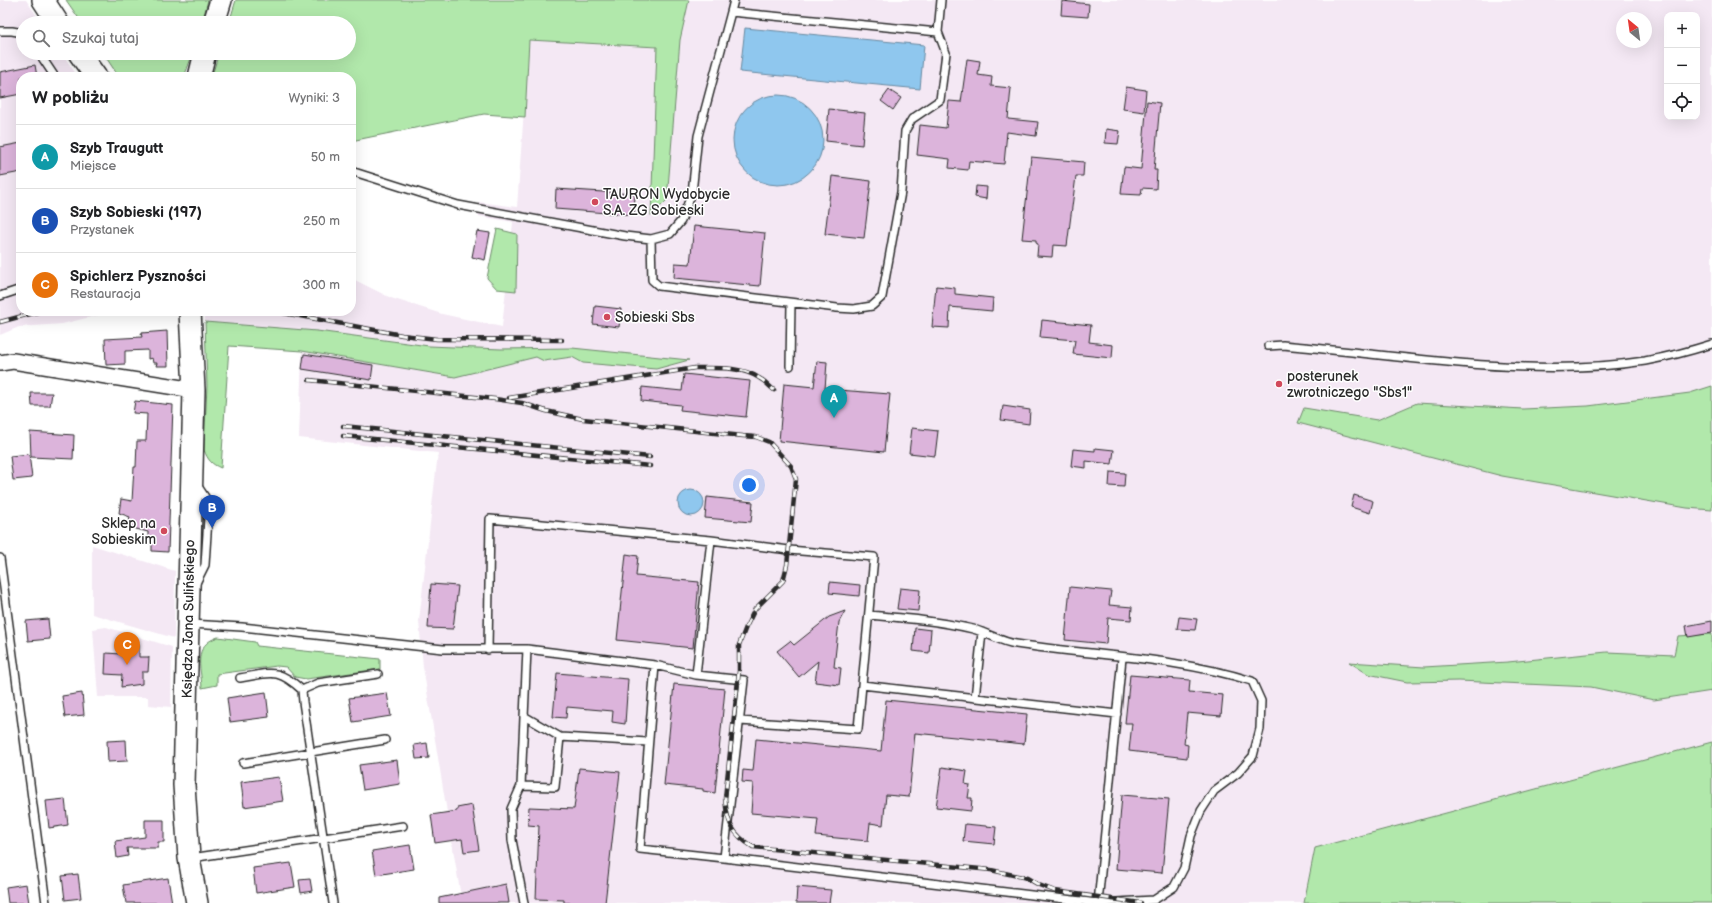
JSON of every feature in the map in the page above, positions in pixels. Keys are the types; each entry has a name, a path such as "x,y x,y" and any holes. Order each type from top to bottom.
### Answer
{"street":[{"path":"216,16 221,0"},
{"path":"84,60 92,72"},
{"path":"199,72 203,60"},
{"name":"Księdza Jana Sulińskiego","path":"190,316 194,390 184,785 189,858 197,903"},
{"path":"0,363 13,361 194,390"}],"lane":[{"path":"356,173 458,205 625,236 651,239 670,234 681,222 692,193 698,136 734,0"},
{"path":"651,239 652,280 659,286 791,303 854,309 872,306 882,297 901,192 905,131 912,119 940,100 946,53 938,32 941,0"},
{"path":"731,12 938,32"},
{"path":"0,31 16,32"},
{"path":"44,60 52,72"},
{"path":"0,296 16,291"},
{"path":"790,366 791,303"},
{"path":"1268,346 1297,346 1485,365 1560,367 1603,366 1645,361 1712,344"},
{"path":"488,650 490,519 711,540 789,550 874,557 858,730 740,720"},
{"path":"696,675 711,540"},
{"path":"0,558 46,903"},
{"path":"655,665 640,849 1098,903 1154,900 1174,888 1184,868 1191,836 1201,811 1214,791 1238,773 1253,756 1260,729 1261,701 1252,681 1224,672 1173,662 1122,658 1007,643 982,632 939,621 868,615"},
{"path":"188,624 242,627 443,649 527,649 655,665 696,675 744,680 724,858"},
{"path":"975,698 982,632"},
{"path":"524,903 512,840 511,809 521,786 527,649"},
{"path":"1098,903 1122,658"},
{"path":"240,678 276,672 290,679 302,690 333,903"},
{"path":"302,690 318,683 378,674"},
{"path":"862,685 1117,714"},
{"path":"524,716 560,737 648,742"},
{"path":"521,786 555,788 560,737"},
{"path":"243,763 385,740"},
{"path":"189,858 403,826"}],"shaded area":[{"path":"0,0 26,0 37,16 16,16 16,60 67,60 75,72 16,72 16,316 95,316 62,324 19,327 0,335"},
{"path":"689,0 1712,0 1712,742 1315,848 1304,903 462,903 423,667 419,621 438,453 299,438 302,351 455,377 501,349 429,346 317,331 205,322 205,316 356,316 356,280 391,298 442,314 502,327 513,222 478,216 479,202 517,207 529,40 663,48 680,40"},
{"path":"92,545 175,571 174,638 92,614"},
{"path":"106,627 172,647 171,707 148,705 148,697 98,697 93,629"}],"green space":[{"path":"66,0 208,0 204,16 77,16"},
{"path":"236,0 689,0 680,40 667,200 651,216 657,47 529,40 525,117 484,114 356,140 356,72 213,72 217,60 356,60 356,16 231,16"},
{"path":"108,60 190,60 186,72 116,72"},
{"path":"497,229 517,234 516,291 497,289 487,278"},
{"path":"205,322 317,331 429,346 501,349 572,348 689,360 656,369 583,363 572,357 544,361 536,357 455,377 302,351 229,346 221,468 210,461 204,450 207,386"},
{"path":"1712,386 1712,510 1687,508 1502,476 1298,423 1304,408 1377,420 1417,403 1523,409 1588,406 1690,393"},
{"path":"1712,634 1712,691 1654,700 1591,687 1459,681 1407,682 1368,674 1349,662 1424,667 1508,662 1607,652 1674,655 1678,636"},
{"path":"218,637 255,642 257,646 380,659 380,669 306,679 295,677 286,667 277,666 217,674 217,685 202,688 200,665 201,651 210,641"},
{"path":"1712,742 1712,903 1304,903 1315,848"}],"water":[{"path":"745,28 924,45 920,89 740,72"},
{"path":"778,95 795,99 810,108 819,123 823,140 819,157 810,172 795,181 778,185 761,181 746,172 737,157 733,140 737,123 746,108 761,99"},
{"path":"691,490 700,494 704,503 700,512 691,516 682,512 678,503 682,494"}],"building":[{"path":"1062,1 1089,4 1088,17 1061,15"},
{"path":"967,59 980,61 978,75 992,77 991,86 1011,88 1008,119 1038,122 1036,136 1007,132 1004,164 969,161 968,170 949,168 950,159 917,155 920,125 946,128 949,101 961,102"},
{"path":"35,65 36,72 16,72 16,95 0,98 0,72"},
{"path":"1126,87 1146,90 1144,112 1123,109"},
{"path":"889,90 901,98 893,110 881,101"},
{"path":"1147,101 1160,103 1154,170 1157,170 1156,189 1142,188 1141,195 1121,194 1124,167 1141,169"},
{"path":"829,109 865,113 862,145 826,141"},
{"path":"1106,129 1120,131 1118,144 1105,143"},
{"path":"16,144 16,173 0,176 0,147"},
{"path":"1031,157 1084,162 1083,176 1076,176 1067,246 1053,245 1052,257 1037,256 1038,244 1036,243 1036,240 1022,239"},
{"path":"832,176 871,181 864,238 825,234"},
{"path":"976,186 987,187 986,199 975,197"},
{"name":"TAURON Wydobycie S.A. ZG Sobieski","path":"556,189 635,194 634,215 555,209"},
{"path":"694,226 765,233 760,286 674,278 675,263 690,264"},
{"path":"477,231 490,233 485,260 472,257"},
{"path":"936,286 955,288 955,294 993,298 992,311 950,307 949,328 932,327"},
{"name":"Sobieski Sbs","path":"595,306 621,309 619,327 593,324"},
{"path":"1042,320 1091,325 1089,342 1113,345 1112,358 1073,354 1075,340 1040,337"},
{"path":"167,331 168,366 156,366 157,363 153,363 152,358 148,359 148,350 125,351 125,364 106,365 105,339 142,337 141,333"},
{"path":"304,354 373,365 371,380 302,369"},
{"path":"817,361 827,362 825,389 890,394 884,452 779,441 784,384 814,387"},
{"path":"684,374 750,381 746,417 680,410 681,405 641,401 642,387 682,391"},
{"path":"31,393 52,393 50,406 32,406"},
{"path":"135,401 173,405 168,552 152,551 152,543 148,543 148,532 128,527 130,517 119,513 121,499 132,501 137,441 146,441 147,414 133,413"},
{"path":"1003,406 1030,410 1029,424 1001,420"},
{"path":"912,428 938,431 935,456 909,453"},
{"path":"30,432 74,435 73,459 31,457"},
{"path":"1095,448 1114,450 1112,464 1086,461 1086,468 1071,466 1073,449 1095,451"},
{"path":"29,454 32,478 13,480 10,456"},
{"path":"1110,472 1125,473 1124,487 1109,486"},
{"path":"1354,495 1373,501 1370,513 1351,507"},
{"path":"707,497 753,502 751,522 705,518"},
{"path":"626,554 638,556 636,576 699,582 693,648 617,640"},
{"path":"830,582 860,585 859,596 829,593"},
{"path":"431,584 458,586 453,629 428,628"},
{"path":"1070,587 1111,591 1109,605 1132,607 1131,620 1108,618 1106,644 1065,640"},
{"path":"900,588 920,590 918,611 897,609"},
{"path":"845,611 839,622 834,667 841,668 839,685 815,682 818,661 799,677 777,651 790,641 794,645 829,617"},
{"path":"1179,617 1197,619 1195,630 1177,629"},
{"path":"48,619 50,639 28,641 26,621"},
{"path":"1712,621 1712,633 1688,637 1686,626"},
{"path":"915,628 931,630 929,653 913,651"},
{"path":"122,645 139,645 139,657 149,657 148,672 142,672 142,684 121,687 122,675 105,674 106,653 121,654"},
{"path":"557,673 628,679 625,724 612,722 613,711 567,707 566,718 553,717"},
{"path":"1130,675 1190,680 1189,692 1223,695 1221,716 1187,713 1184,744 1188,745 1187,758 1129,751 1132,723 1125,723"},
{"path":"674,684 725,689 715,793 703,791 703,789 664,785"},
{"path":"266,692 269,717 230,722 227,698"},
{"path":"82,693 84,715 65,717 62,696"},
{"path":"387,693 391,716 353,722 349,698"},
{"path":"886,700 1027,714 1024,744 915,733 909,797 886,795 883,825 870,823 868,841 816,836 818,819 751,813 753,783 742,782 743,770 753,771 756,739 881,751"},
{"path":"126,740 127,761 108,762 107,741"},
{"path":"427,743 429,758 416,759 414,745"},
{"path":"397,760 400,784 363,790 359,765"},
{"path":"942,767 967,771 965,784 970,785 968,798 972,798 971,811 936,807"},
{"path":"579,768 620,772 605,903 564,903 564,900 536,899 539,826 528,825 529,807 574,809"},
{"path":"279,777 283,801 244,807 241,782"},
{"path":"1122,795 1169,799 1162,873 1116,869"},
{"path":"65,799 68,825 49,828 46,801"},
{"path":"472,805 479,850 464,852 462,839 435,843 431,815 457,811 457,808"},
{"path":"145,820 164,820 164,842 158,842 158,848 127,848 128,856 117,858 115,841 145,837"},
{"path":"965,824 996,827 994,844 963,841"},
{"path":"410,845 414,869 376,875 372,851"},
{"path":"291,863 295,887 256,893 253,868"},
{"path":"78,874 81,898 65,900 62,876"},
{"path":"168,878 172,903 126,903 123,885"},
{"path":"310,879 312,891 301,893 299,880"},
{"path":"26,884 29,903 8,903 6,887"},
{"path":"506,884 509,903 439,903 439,898"},
{"path":"797,887 831,890 829,903 796,903"}],"railway":[{"path":"0,322 22,316"},
{"path":"300,316 402,335 437,339 562,340"},
{"path":"509,398 695,368 728,368 745,371 761,379 774,390"},
{"path":"309,380 495,399 522,403 546,411 583,419 756,437 769,442 791,466 796,479 787,565 783,581 755,609 739,645 739,671 725,798 729,821 735,832 753,847 991,870 1027,878 1039,885 1055,891 1141,903"},
{"path":"343,426 650,457"},
{"path":"343,436 650,466"}],"place":[{"name":"TAURON Wydobycie S.A. ZG Sobieski","path":"595,202"},
{"name":"Sobieski Sbs","path":"607,317"},
{"name":"posterunek zwrotniczego \"Sbs1\"","path":"1279,384"},
{"name":"Szyb Traugutt","path":"834,418"},
{"name":"Szyb Sobieski (197)","path":"212,528"},
{"name":"Sklep na Sobieskim","path":"164,531"},
{"name":"Spichlerz Pyszności","path":"127,665"}]}
